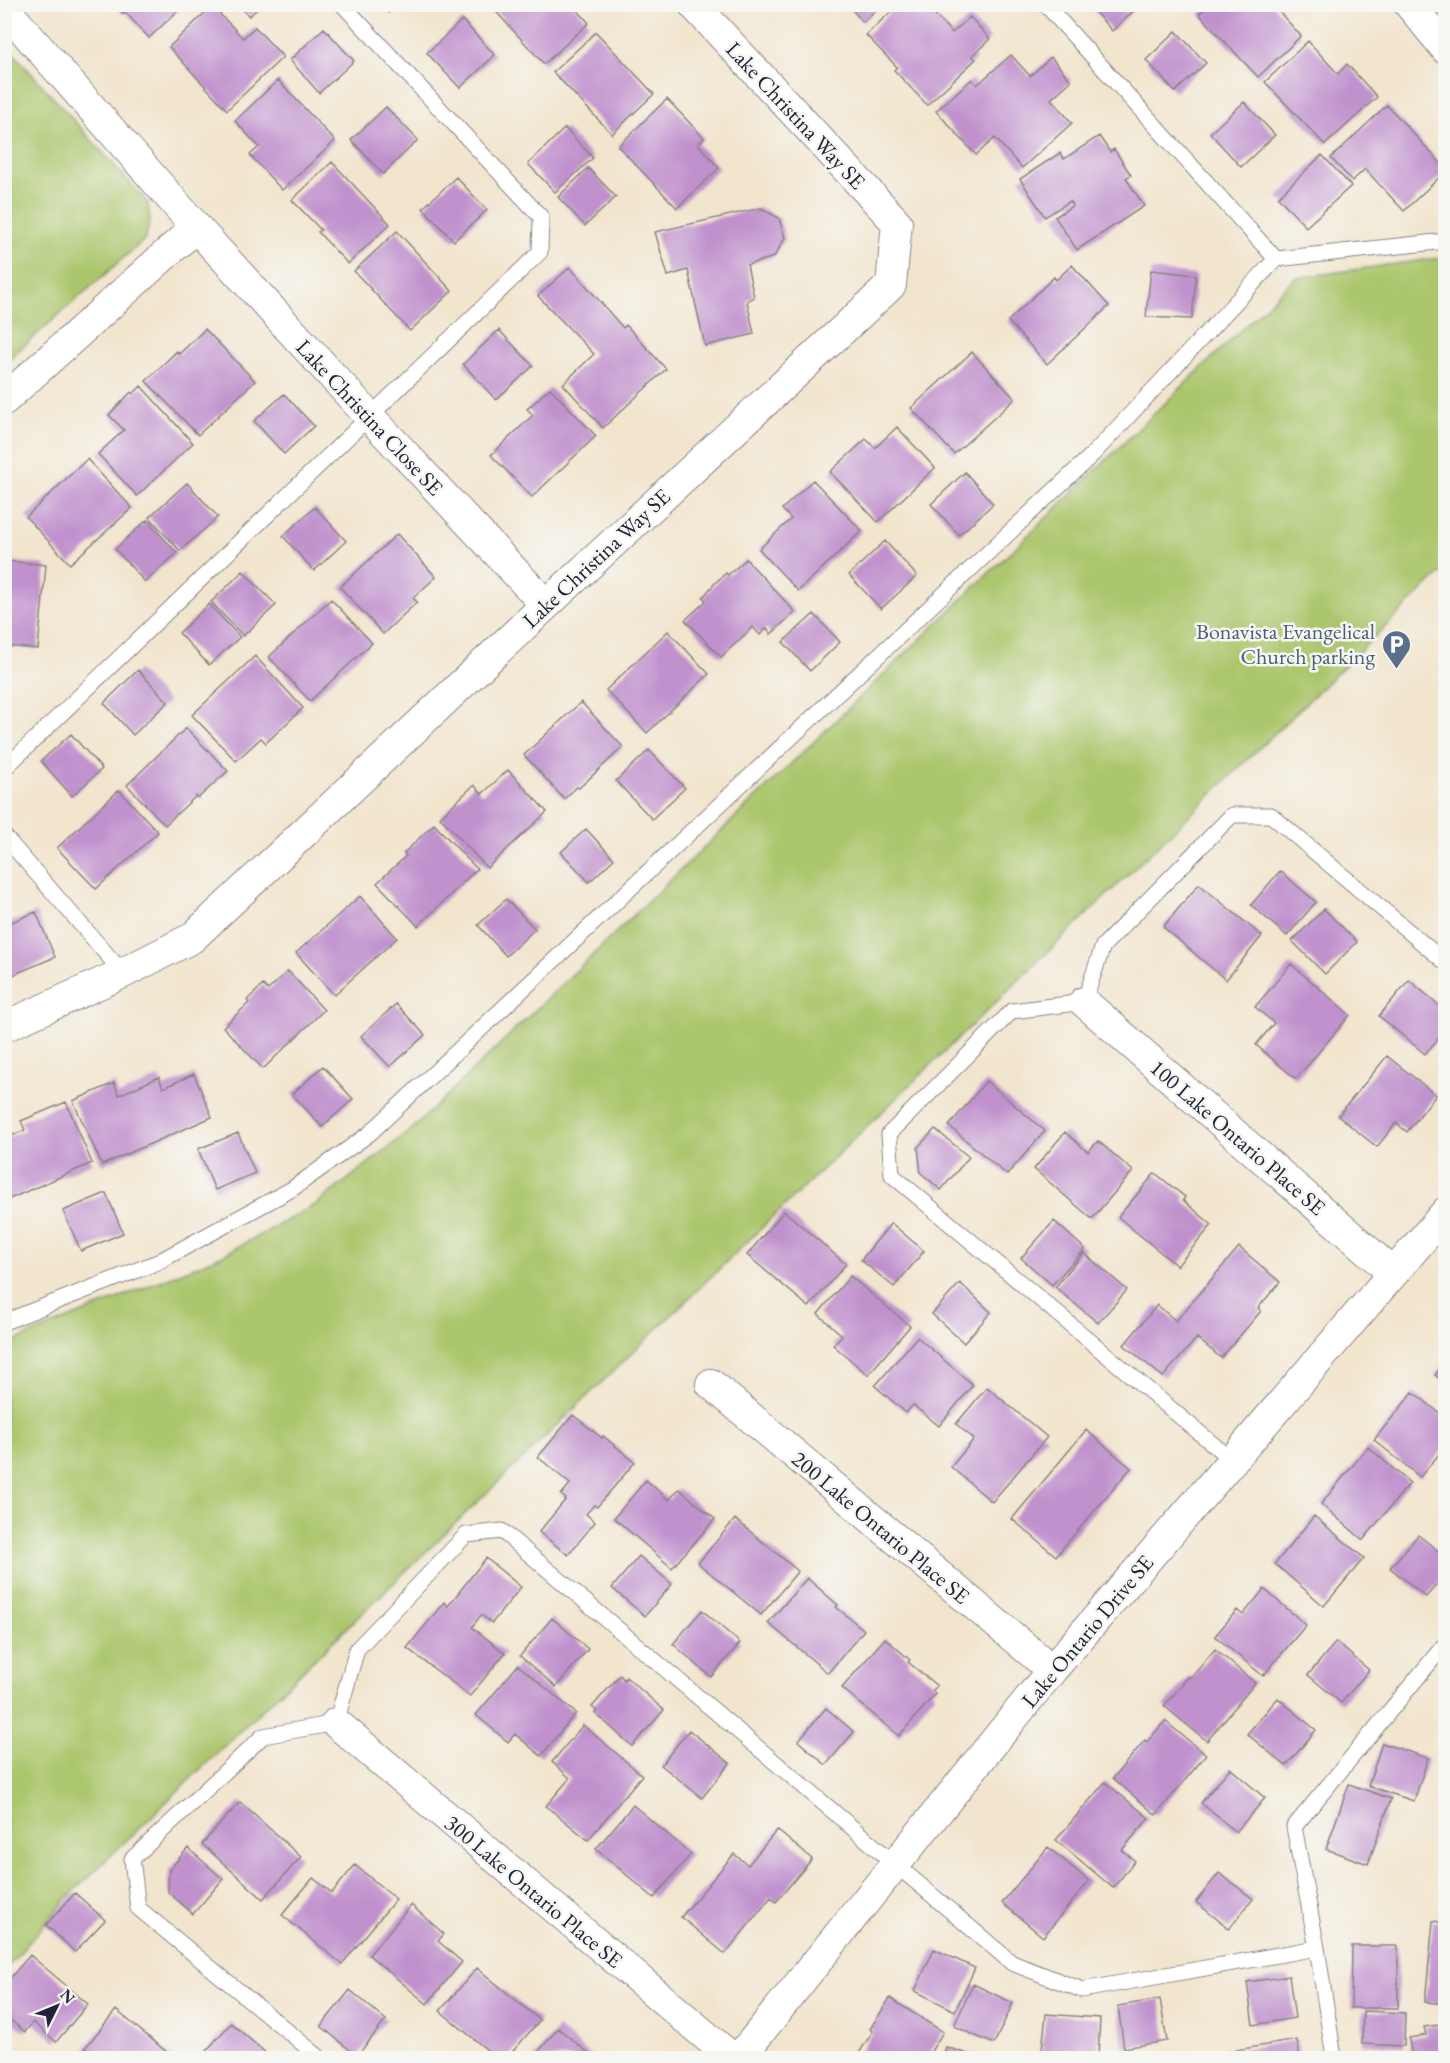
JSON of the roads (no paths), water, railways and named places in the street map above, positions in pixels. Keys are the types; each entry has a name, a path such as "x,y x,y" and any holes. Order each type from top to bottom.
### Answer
{"street":[{"name":"Lake Christina Way SE","path":"4,1027 123,973 192,938 891,285 897,223 693,4"},
{"path":"1416,7 1446,49"},
{"name":"Lake Christina Close SE","path":"4,8 196,227 546,605"},
{"path":"4,400 196,227"},
{"name":"100 Lake Ontario Place SE","path":"1084,1002 1392,1272"},
{"name":"Lake Ontario Drive SE","path":"739,2058 1052,1671 1392,1272 1446,1212"},
{"name":"200 Lake Ontario Place SE","path":"711,1384 1052,1671"},
{"name":"300 Lake Ontario Place SE","path":"336,1723 732,2058"}],"lane":[{"path":"4,769 540,252 541,217 342,4"},
{"path":"1045,4 1276,259"},
{"path":"4,1322 159,1262 292,1189 369,1134 1093,454 1276,259 1446,241"},
{"path":"1233,1461 892,1175 889,1134 1012,1011 1084,1002 1102,946 1232,815 1271,814 1446,963"},
{"path":"4,836 123,973"},
{"path":"320,2058 138,1908 132,1859 263,1736 336,1723 357,1649 466,1535 502,1531 1012,1963 1082,1990 1317,1948"},
{"path":"1334,2058 1317,1948 1294,1827 1446,1643"}],"place":[{"name":"Bonavista Evangelical Church parking","path":"1396,670"}]}
